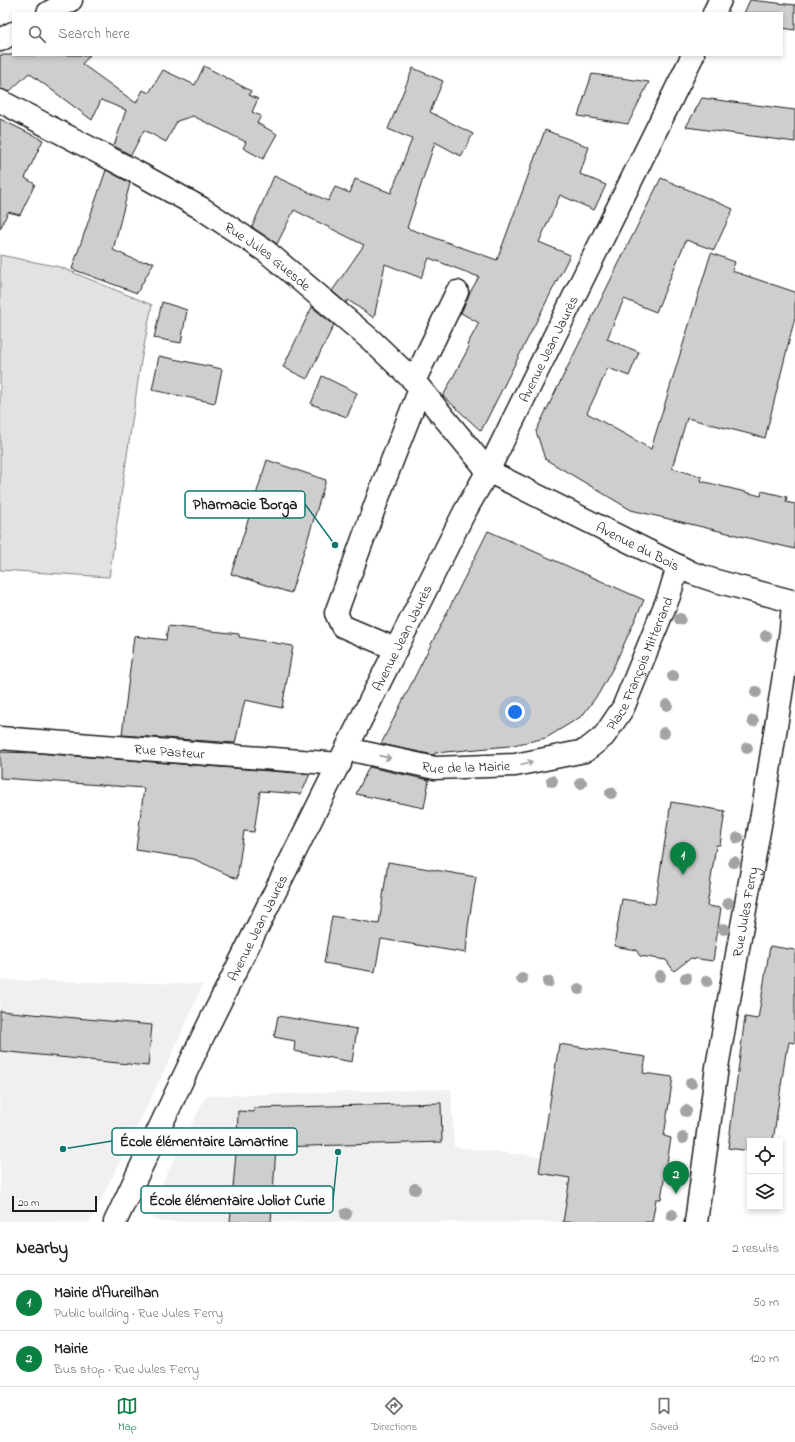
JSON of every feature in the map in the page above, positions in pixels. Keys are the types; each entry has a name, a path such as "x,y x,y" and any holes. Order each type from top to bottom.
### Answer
{"street":[{"path":"50,12 71,0"},
{"path":"714,12 720,0"},
{"path":"0,40 12,34"},
{"name":"Avenue Jean Jaurès","path":"114,1222 203,1036 464,513 488,471 693,56"},
{"name":"Rue Jules Guesde","path":"0,101 138,173 201,208 267,252 371,340 417,385 488,471"},
{"path":"396,649 342,626 336,613 417,385 456,292"},
{"name":"Avenue du Bois","path":"488,471 692,573 794,602"},
{"name":"Place François Mitterrand","path":"585,750 604,736 623,708 669,596 678,566"},
{"name":"Rue Jules Ferry","path":"696,1222 717,1067 766,797 794,602"},
{"name":"Rue Pasteur","path":"0,738 343,756"},
{"name":"Rue de la Mairie","path":"343,756 435,768 515,765 585,750"}],"shaded area":[{"path":"0,255 60,267 152,305 141,361 109,577 0,570"},
{"path":"0,980 203,984 162,1076 90,1222 0,1222"},
{"path":"451,1089 454,1147 542,1157 539,1173 570,1178 563,1222 161,1222 149,1213 150,1208 206,1096"}],"building":[{"path":"750,0 795,5 795,30 783,28 783,12 744,12"},
{"path":"0,55 89,56 82,64 136,103 143,90 149,93 163,70 195,85 204,66 251,91 249,95 258,99 252,112 261,116 257,123 277,134 263,159 243,148 246,142 193,116 177,121 166,142 144,130 131,155 114,146 126,110 101,100 92,120 29,73 9,92 0,89"},
{"path":"413,68 443,81 430,112 473,134 461,156 435,142 407,228 497,260 545,130 589,147 580,174 606,185 594,210 560,195 539,242 570,255 481,431 443,396 469,347 467,345 479,323 461,313 469,294 479,277 429,258 421,278 385,264 374,318 348,300 346,303 332,291 364,245 294,210 277,244 252,227 274,176 328,201 335,187 350,193 355,179 391,193 412,139 388,129"},
{"path":"592,74 649,82 628,124 578,116"},
{"path":"702,98 795,110 795,142 686,127"},
{"path":"0,119 43,140 25,178 35,184 20,215 8,212 0,229"},
{"path":"106,170 130,183 113,250 138,261 154,262 137,293 72,269"},
{"path":"661,178 733,209 714,250 686,240 656,312 624,299 607,339 639,352 629,376 608,368 587,413 651,449 711,253 735,262 732,271 795,292 795,317 765,438 687,418 672,468 702,477 701,481 761,496 762,491 787,497 786,502 795,504 795,549 631,510 545,459 536,431"},
{"path":"162,302 187,310 181,343 154,338"},
{"path":"312,307 334,325 307,379 283,367"},
{"path":"159,356 222,369 215,403 152,390"},
{"path":"322,376 357,393 347,417 311,404"},
{"path":"267,460 326,480 291,593 231,574"},
{"path":"488,531 644,600 614,666 599,693 582,716 546,738 509,746 435,753 434,755 381,744"},
{"path":"168,626 239,634 239,637 293,646 282,708 245,700 235,743 122,735 134,636 166,640"},
{"path":"0,752 36,753 310,774 301,794 260,791 254,832 244,831 237,879 194,859 136,850 144,788 0,778"},
{"path":"369,767 429,780 424,808 356,794"},
{"path":"671,802 725,811 720,845 716,845 707,906 721,908 713,961 691,958 674,971 666,960 640,956 636,950 614,946 622,899 655,904"},
{"path":"388,862 476,877 468,927 466,953 381,939 375,972 324,963 332,916 379,924"},
{"path":"770,946 795,950 795,1043 789,1042 786,1052 773,1138 747,1138 747,1151 728,1148 745,1017 758,1019"},
{"path":"0,1011 152,1025 148,1066 0,1051"},
{"path":"278,1016 357,1029 352,1062 294,1051 295,1041 274,1037"},
{"path":"559,1044 646,1057 643,1073 673,1077 664,1136 671,1138 661,1199 656,1199 652,1222 563,1222 570,1178 539,1173"},
{"path":"441,1103 442,1142 276,1147 271,1222 230,1222 237,1142 238,1111 254,1112 254,1108"}],"place":[{"name":"Pharmacie Borga","path":"335,545"},
{"name":"Mairie d'Aureilhan","path":"683,875"},
{"name":"École élémentaire Lamartine","path":"63,1149"},
{"name":"École élémentaire Joliot Curie","path":"338,1152"},
{"name":"Mairie","path":"676,1194"}]}
